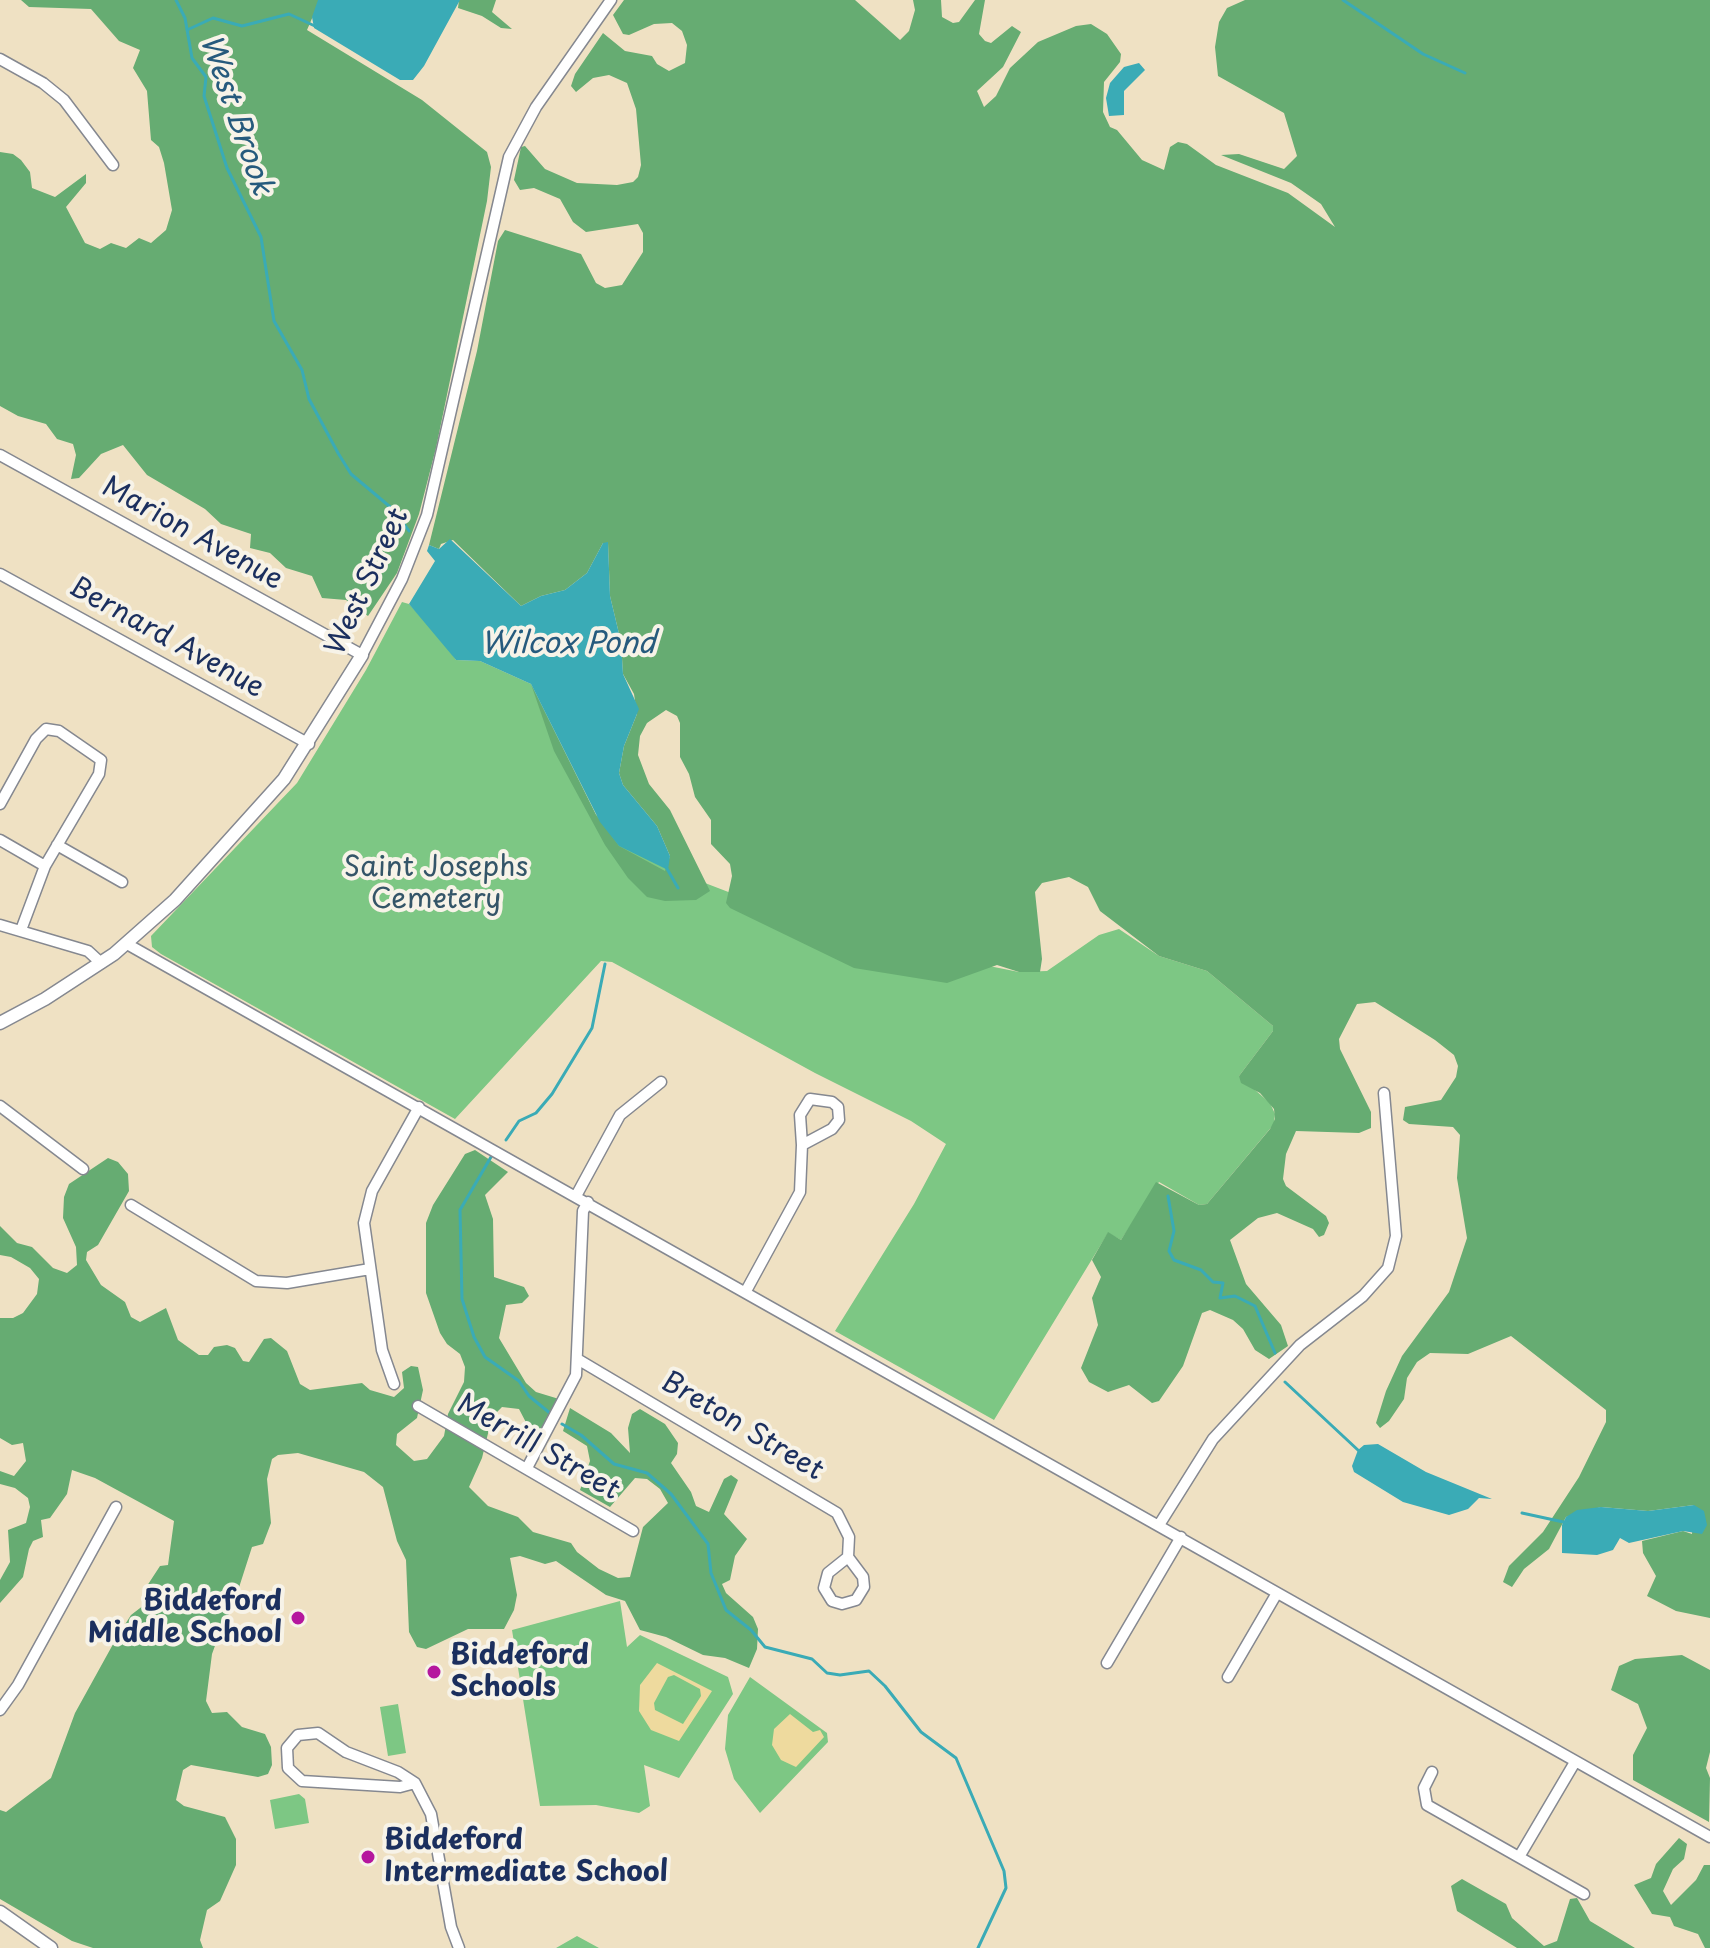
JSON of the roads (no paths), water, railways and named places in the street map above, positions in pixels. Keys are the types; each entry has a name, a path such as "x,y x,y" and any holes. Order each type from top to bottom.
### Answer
{"street":[{"name":"West Street","path":"0,1023 45,999 127,944 236,836 309,744 362,655 402,579 427,515 509,157 531,115 611,0"},
{"path":"0,59 43,83 64,100 113,165"},
{"name":"Marion Avenue","path":"0,455 362,655"},
{"name":"Bernard Avenue","path":"0,574 309,744"},
{"path":"0,804 36,739 46,729 59,731 101,760 99,774 45,866 21,930"},
{"path":"0,840 45,866"},
{"path":"57,845 122,882"},
{"path":"0,925 88,951 101,963"},
{"path":"127,944 1710,1837"},
{"path":"576,1196 620,1115 661,1082"},
{"path":"1159,1525 1213,1439 1300,1345 1363,1296 1385,1274 1396,1236 1384,1093"},
{"path":"746,1291 800,1192 800,1115 805,1104 817,1097 832,1102 839,1113 836,1125 802,1145"},
{"path":"0,1106 83,1169"},
{"path":"394,1384 384,1360 364,1231 366,1208 419,1107"},
{"path":"527,1468 567,1400 579,1360 583,1211 588,1202"},
{"path":"131,1205 256,1281 287,1283 370,1269"},
{"name":"Breton Street","path":"579,1360 827,1506 846,1525 848,1557 863,1577 864,1587 856,1600 842,1604 829,1597 824,1583 831,1569 848,1557"},
{"name":"Merrill Street","path":"418,1406 633,1531"},
{"path":"0,1710 18,1685 116,1507"},
{"path":"1107,1663 1181,1537"},
{"path":"1228,1677 1277,1593"},
{"path":"415,1783 400,1787 302,1781 288,1768 287,1748 298,1735 318,1733 346,1752 398,1772 415,1783 431,1814 451,1927 459,1948"},
{"path":"1519,1857 1575,1762"},
{"path":"1432,1772 1423,1793 1427,1805 1584,1894"},
{"path":"0,1912 51,1948"}],"water":[{"path":"318,0 460,0 424,66 413,80 400,80 314,28 312,17"},
{"path":"1139,63 1145,70 1124,91 1124,115 1109,116 1106,98 1110,83 1124,67"},
{"name":"Wilcox Pond","path":"450,539 521,606 541,596 565,590 587,573 603,543 608,542 610,596 621,642 623,674 639,709 624,746 619,773 623,785 657,826 670,856 668,870 619,846 600,822 531,684 480,661 456,660 409,604 435,561 427,551 429,545 439,549"},
{"path":"1378,1444 1426,1472 1492,1499 1479,1498 1468,1509 1449,1515 1403,1502 1354,1472 1352,1466 1358,1450 1364,1445"},
{"path":"1694,1505 1704,1511 1707,1525 1702,1534 1683,1531 1629,1543 1620,1538 1613,1550 1597,1555 1562,1553 1562,1525 1566,1517 1577,1510 1601,1507 1648,1511"}],"waterway":[{"name":"West Brook","path":"176,0 185,18 192,58 206,77 204,96 227,168 261,237 274,321 302,370 309,399 351,474 395,511 409,531"},
{"path":"1343,0 1423,54 1465,73"},
{"path":"187,30 213,18 242,26 289,14 317,27"},
{"name":"West Brook","path":"666,867 678,888"},
{"path":"506,1140 519,1121 536,1113 552,1094 592,1028 605,964"},
{"path":"491,1157 460,1210 462,1299 474,1337 485,1357 519,1381 529,1396 551,1414"},
{"name":"West Brook","path":"1168,1196 1174,1231 1169,1251 1174,1260 1201,1270 1213,1282 1223,1283 1220,1298 1235,1296 1255,1306 1275,1353"},
{"name":"West Brook","path":"1285,1382 1359,1451"},
{"path":"562,1424 581,1435 614,1464 647,1473 671,1494 708,1544 711,1573 726,1610 751,1630 765,1647 812,1659 827,1673 840,1675 869,1671 885,1686 921,1732 956,1758 1004,1871 1006,1888 978,1948"},
{"name":"West Brook","path":"1522,1513 1568,1523"}],"place":[{"name":"Biddeford Middle School","path":"298,1618"},
{"name":"Biddeford Schools","path":"434,1672"},
{"name":"Biddeford Intermediate School","path":"368,1857"}],"park label":[{"name":"Saint Josephs Cemetery","path":"436,884"}]}
